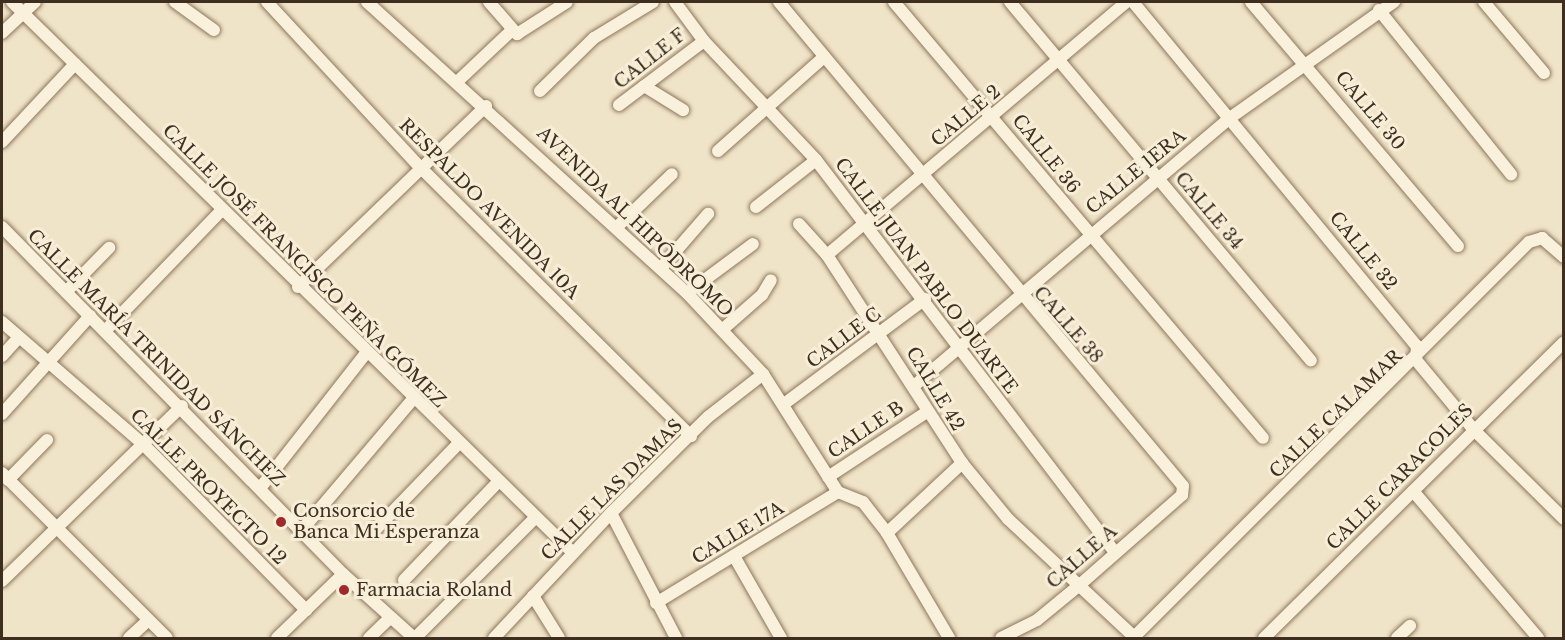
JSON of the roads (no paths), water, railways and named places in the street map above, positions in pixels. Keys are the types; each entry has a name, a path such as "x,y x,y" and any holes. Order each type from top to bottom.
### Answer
{"street":[{"name":"CALLE JOSÉ FRANCISCO PEÑA GÓMEZ","path":"12,2 412,400 573,553"},
{"path":"2,33 35,2"},
{"path":"175,2 214,30"},
{"name":"RESPALDO AVENIDA 10A","path":"267,2 420,167 691,436"},
{"name":"AVENIDA AL HIPÓDROMO","path":"367,2 486,106 661,268 763,374 838,492 862,502 887,533 949,639"},
{"path":"489,2 514,32"},
{"path":"458,81 514,32 567,2"},
{"path":"540,91 594,38 653,2"},
{"name":"CALLE JUAN PABLO DUARTE","path":"675,2 704,41 768,106 816,160 925,299 955,348 1115,552"},
{"name":"CALLE 38","path":"779,2 1018,295 1183,486 1182,495"},
{"name":"CALLE 36","path":"894,2 993,117 1088,235 1263,438"},
{"name":"CALLE 34","path":"1010,2 1311,361"},
{"name":"CALLE 2","path":"827,255 993,117 1126,2"},
{"name":"CALLE 32","path":"1133,2 1417,346 1416,360 1473,429 1563,519"},
{"name":"CALLE 30","path":"1252,2 1306,63 1458,246"},
{"name":"CALLE 1ERA","path":"915,385 1088,235 1230,118 1394,2"},
{"path":"1484,2 1544,73"},
{"path":"1380,10 1511,174"},
{"name":"CALLE F","path":"619,105 704,41"},
{"path":"718,151 824,57"},
{"path":"2,142 75,64"},
{"path":"644,86 683,110"},
{"path":"298,287 420,167 486,106"},
{"path":"756,207 816,160"},
{"path":"617,228 672,174"},
{"path":"105,331 222,210"},
{"path":"661,268 708,214"},
{"name":"CALLE 42","path":"799,224 827,255 881,334 915,385 925,412 962,464 1008,519 1082,583 1134,638"},
{"name":"CALLE MARÍA TRINIDAD SÁNCHEZ","path":"2,227 182,406 343,574 415,639"},
{"name":"CALLE CALAMAR","path":"1134,638 1416,360 1534,239 1546,240 1563,257"},
{"path":"687,293 753,244"},
{"path":"66,292 109,248"},
{"path":"722,330 762,295 771,279"},
{"name":"CALLE C","path":"784,404 925,299"},
{"path":"2,414 44,361 90,316"},
{"name":"CALLE PROYECTO 12","path":"2,322 44,361 143,444 306,610"},
{"path":"2,356 19,337"},
{"name":"CALLE CARACOLES","path":"1263,639 1563,342"},
{"path":"261,487 366,353"},
{"name":"CALLE LAS DAMAS","path":"494,639 611,513 691,436 763,374"},
{"path":"301,531 412,400"},
{"path":"2,581 182,406"},
{"name":"CALLE B","path":"828,477 925,412"},
{"path":"47,440 5,476 167,639"},
{"path":"374,531 458,444"},
{"path":"887,533 962,464"},
{"path":"404,580 498,482"},
{"path":"1413,491 1538,639"},
{"name":"CALLE 17A","path":"656,603 838,492"},
{"name":"CALLE A","path":"1001,639 1037,620 1182,495"},
{"path":"611,513 676,639"},
{"path":"415,639 535,518"},
{"path":"734,556 781,639"},
{"path":"277,639 343,574"},
{"path":"533,596 559,639"},
{"path":"369,639 390,618"},
{"path":"129,639 148,620"},
{"path":"1397,639 1410,626"}],"place":[{"name":"Consorcio de Banca Mi Esperanza","path":"281,522"},
{"name":"Farmacia Roland","path":"344,590"}]}
